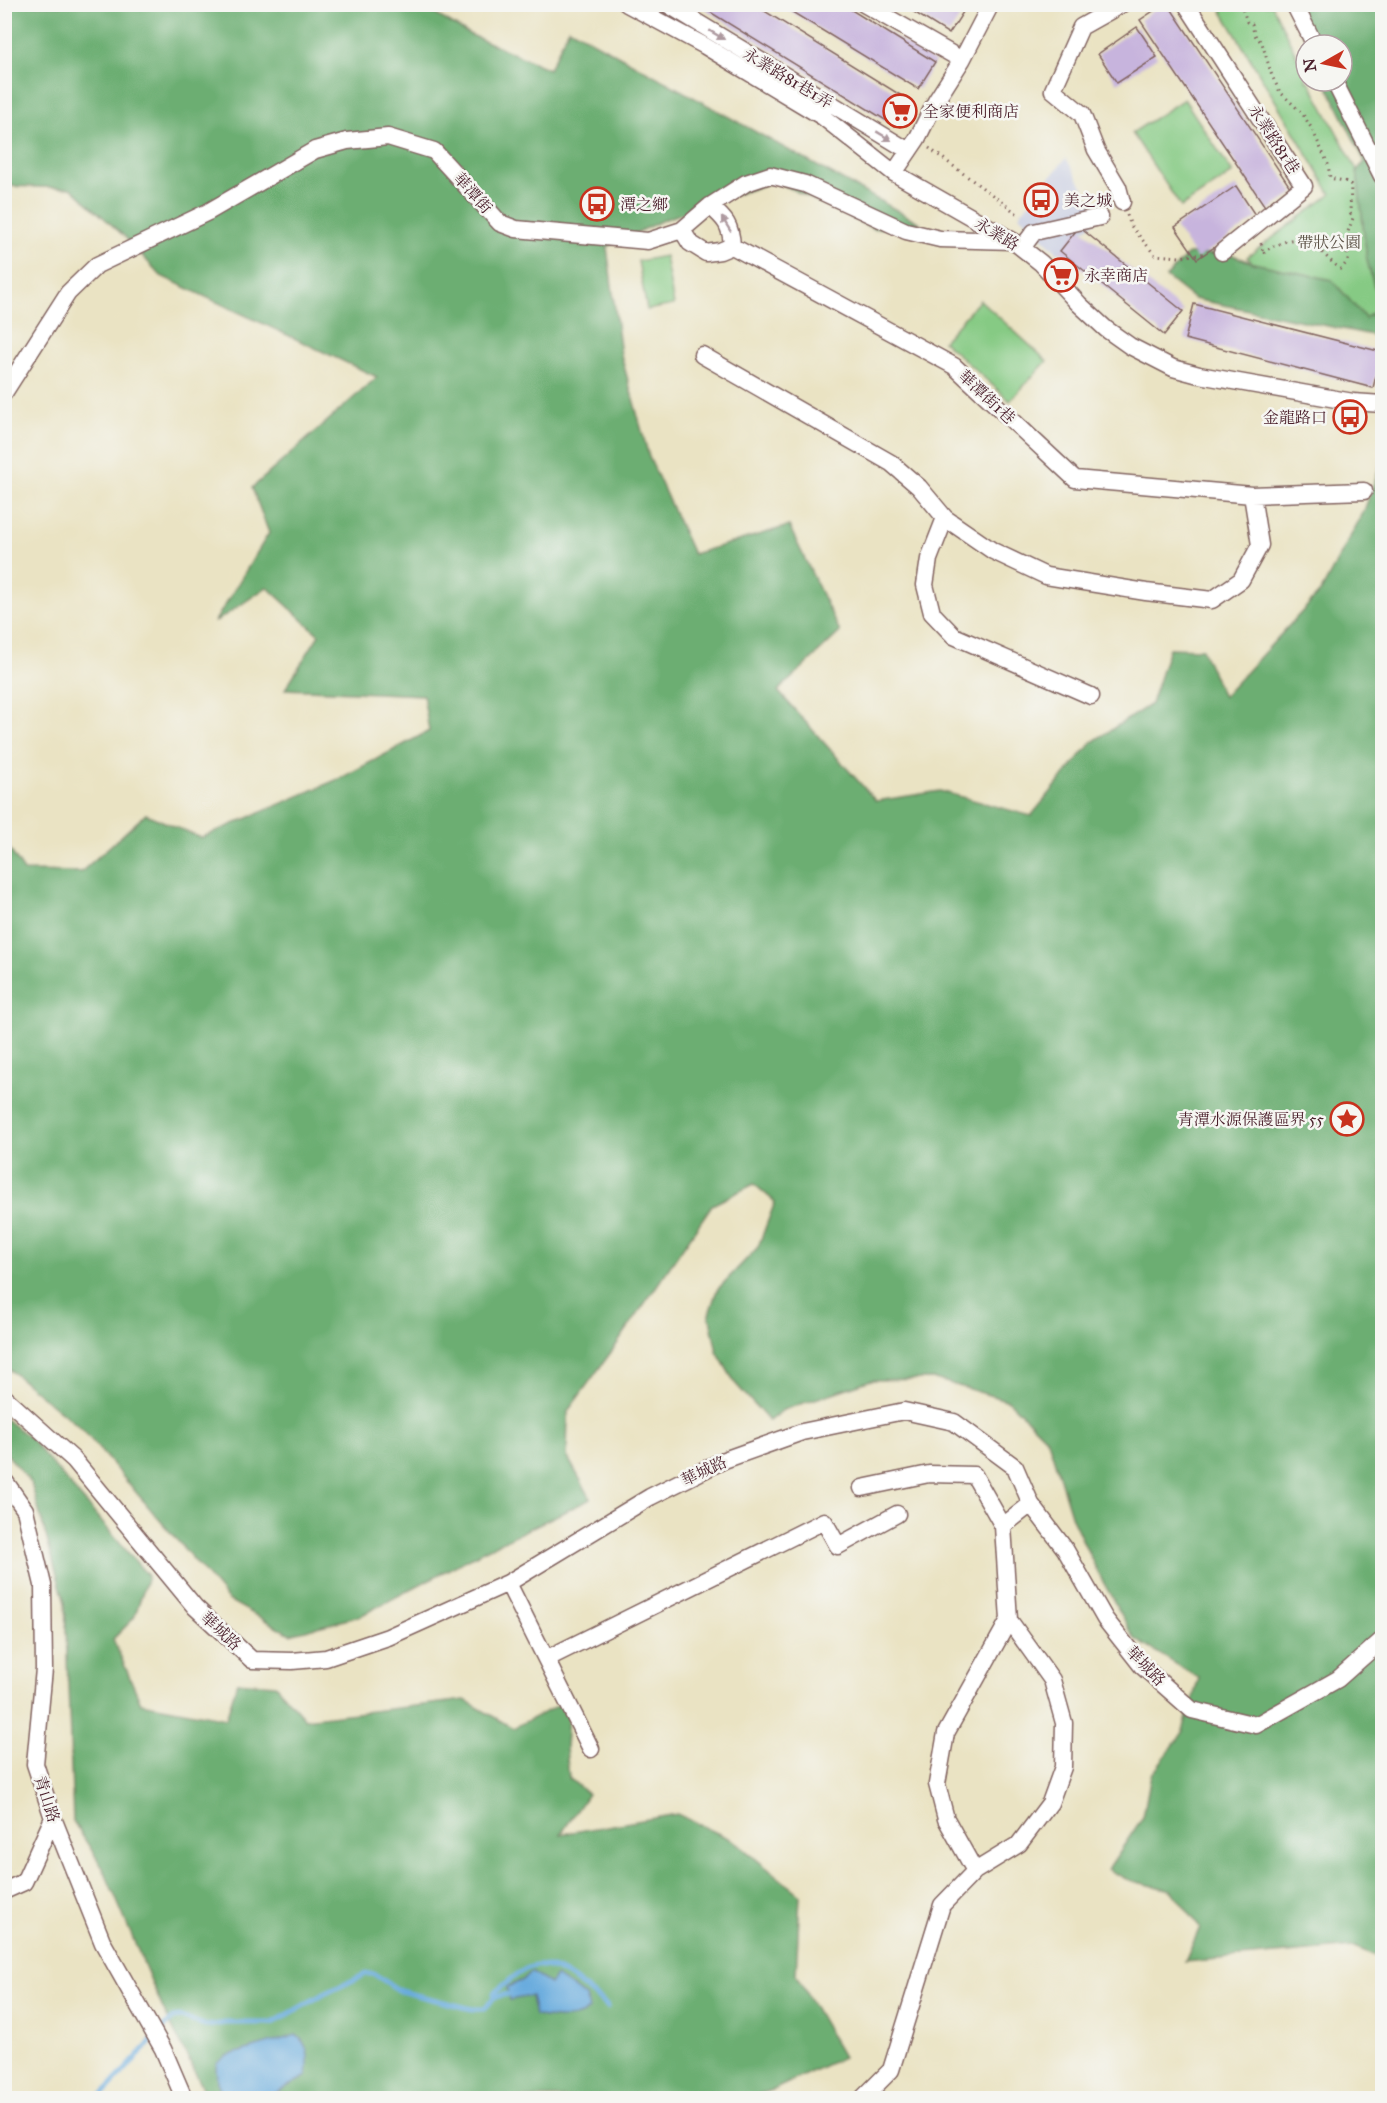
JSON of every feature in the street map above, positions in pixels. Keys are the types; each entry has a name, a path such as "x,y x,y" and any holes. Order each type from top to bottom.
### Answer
{"street":[{"name":"永業路","path":"627,4 705,46 823,117 894,173 1017,244 1041,263 1106,329 1130,346 1173,368 1199,375 1353,402 1383,404"},
{"name":"永業路81巷1弄","path":"667,4 913,145"},
{"path":"864,4 962,60"},
{"path":"894,173 913,145 936,101 962,60 991,4"},
{"path":"1122,4 1081,27 1053,90 1082,114 1096,150 1118,187 1122,202"},
{"name":"永業路81巷","path":"1186,4 1304,186 1222,252"},
{"path":"1294,4 1309,33"},
{"path":"1340,93 1383,176"},
{"name":"華潭街","path":"4,393 8,391 68,292 97,265 208,212 315,150 347,141 388,137 434,151 500,223 516,229 648,241 682,230 710,206 746,183 770,175 805,184 906,231 940,239 1017,244"},
{"path":"682,230 690,243 706,253 732,246 731,231 724,218 710,206"},
{"path":"1017,244 1034,232 1101,217"},
{"name":"華潭街1巷","path":"732,246 954,366 1075,479 1252,495 1364,491"},
{"path":"702,355 891,463 919,487 945,518 993,551 1046,576 1212,600 1241,580 1260,545 1252,495"},
{"path":"945,518 930,559 925,585 932,613 954,636 1091,696"},
{"name":"華城路","path":"4,1397 74,1460 195,1607 252,1660 292,1662 326,1658 388,1637 507,1583 650,1497 724,1460 802,1432 904,1411 954,1422 1015,1467 1031,1504 1065,1549 1105,1619 1142,1666 1192,1710 1256,1725 1338,1680 1383,1640"},
{"path":"862,1488 929,1474 974,1475 1003,1526 1008,1620 946,1733 937,1784 946,1819 975,1871"},
{"name":"青山路","path":"4,1480 25,1510 43,1585 44,1670 36,1764 53,1818 103,1943 163,2049 184,2098"},
{"path":"1003,1526 1031,1504"},
{"path":"546,1659 824,1521 838,1546 897,1514"},
{"path":"507,1583 591,1749"},
{"path":"863,2098 891,2070 942,1905 975,1871 1019,1844 1050,1803 1063,1767 1064,1723 1052,1680 1008,1620"},
{"path":"4,1891 24,1882 53,1818"}],"path":[{"path":"913,145 1018,215"},
{"path":"1122,202 1131,226 1155,255 1180,256 1222,252"}],"shaded area":[{"path":"1066,158 1100,217 1058,253 1019,215"}],"green space":[{"path":"5,5 420,5 469,34 549,69 569,28 920,223 874,229 775,181 663,220 607,247 621,355 649,457 693,554 789,526 840,632 778,691 876,801 940,791 1031,816 1092,742 1151,704 1169,648 1202,649 1223,697 1321,591 1364,511 1382,460 1382,1958 1354,1947 1185,1962 1200,1927 1171,1890 1128,1880 1108,1869 1143,1817 1151,1775 1182,1734 1199,1678 1135,1639 1097,1571 1072,1518 1048,1440 1009,1401 935,1379 871,1380 783,1410 769,1421 735,1383 717,1352 709,1314 717,1290 758,1247 775,1202 754,1184 712,1205 568,1411 567,1456 591,1499 489,1548 360,1616 290,1634 228,1600 82,1429 5,1366 4,841 24,871 81,872 146,814 201,838 343,777 429,731 423,695 285,689 319,635 267,587 214,623 269,533 252,488 377,377 161,276 124,236 71,188 5,186"},
{"name":"帶狀公園","path":"1218,5 1272,5 1294,50 1294,93 1315,93 1357,170 1367,260 1380,308 1365,318 1332,280 1253,263 1247,257 1331,194"},
{"path":"1291,5 1382,5 1382,337 1194,299 1166,277 1188,254 1230,254 1253,263 1332,280 1365,318 1380,308 1367,260 1357,170 1365,162 1331,93 1354,93 1354,33 1303,33"},
{"path":"1184,99 1233,173 1181,207 1132,133"},
{"path":"665,256 674,305 647,310 638,261"},
{"path":"980,300 1047,361 1010,401 943,341"},
{"path":"4,1418 30,1438 148,1576 134,1618 113,1639 141,1703 226,1719 237,1682 275,1685 305,1719 465,1700 513,1728 569,1700 566,1748 569,1778 588,1794 561,1834 677,1814 734,1841 800,1895 796,1975 843,2057 775,2089 747,2098 208,2098 163,2009 103,1868 73,1821 65,1603 31,1483 5,1452"}],"water":[{"path":"531,1972 550,1984 556,1976 586,1997 589,2009 571,2018 535,2016 531,1996 509,2000 507,1987 523,1980"},
{"path":"296,2035 306,2048 307,2076 266,2098 224,2098 217,2082 216,2064 226,2056"}],"building":[{"path":"697,4 753,4 910,101 895,126"},
{"path":"779,4 842,4 935,62 918,89"},
{"path":"901,4 958,4 965,9 949,34"},
{"path":"1164,4 1168,4 1294,193 1268,211 1140,20"},
{"path":"1137,27 1157,57 1117,83 1098,54"},
{"path":"1236,186 1257,218 1197,259 1175,227"},
{"path":"1079,227 1183,311 1164,335 1060,251"},
{"path":"1194,304 1382,352 1373,388 1185,339"}],"waterway":[{"path":"494,1997 494,1993 519,1973 538,1966 560,1971 582,1985 608,2007"},
{"path":"99,2098 173,2018 181,2017 207,2026 226,2023 273,2023 320,1996 366,1974 374,1974 400,1991 472,2009 485,2009 494,1997 508,1994"}],"place":[{"name":"全家便利商店","path":"900,111"},
{"name":"美之城","path":"1041,200"},
{"name":"潭之鄉","path":"597,204"},
{"name":"永幸商店","path":"1061,275"},
{"name":"金龍路口","path":"1350,417"},
{"name":"青潭水源保護區界 55","path":"1347,1119"}]}
